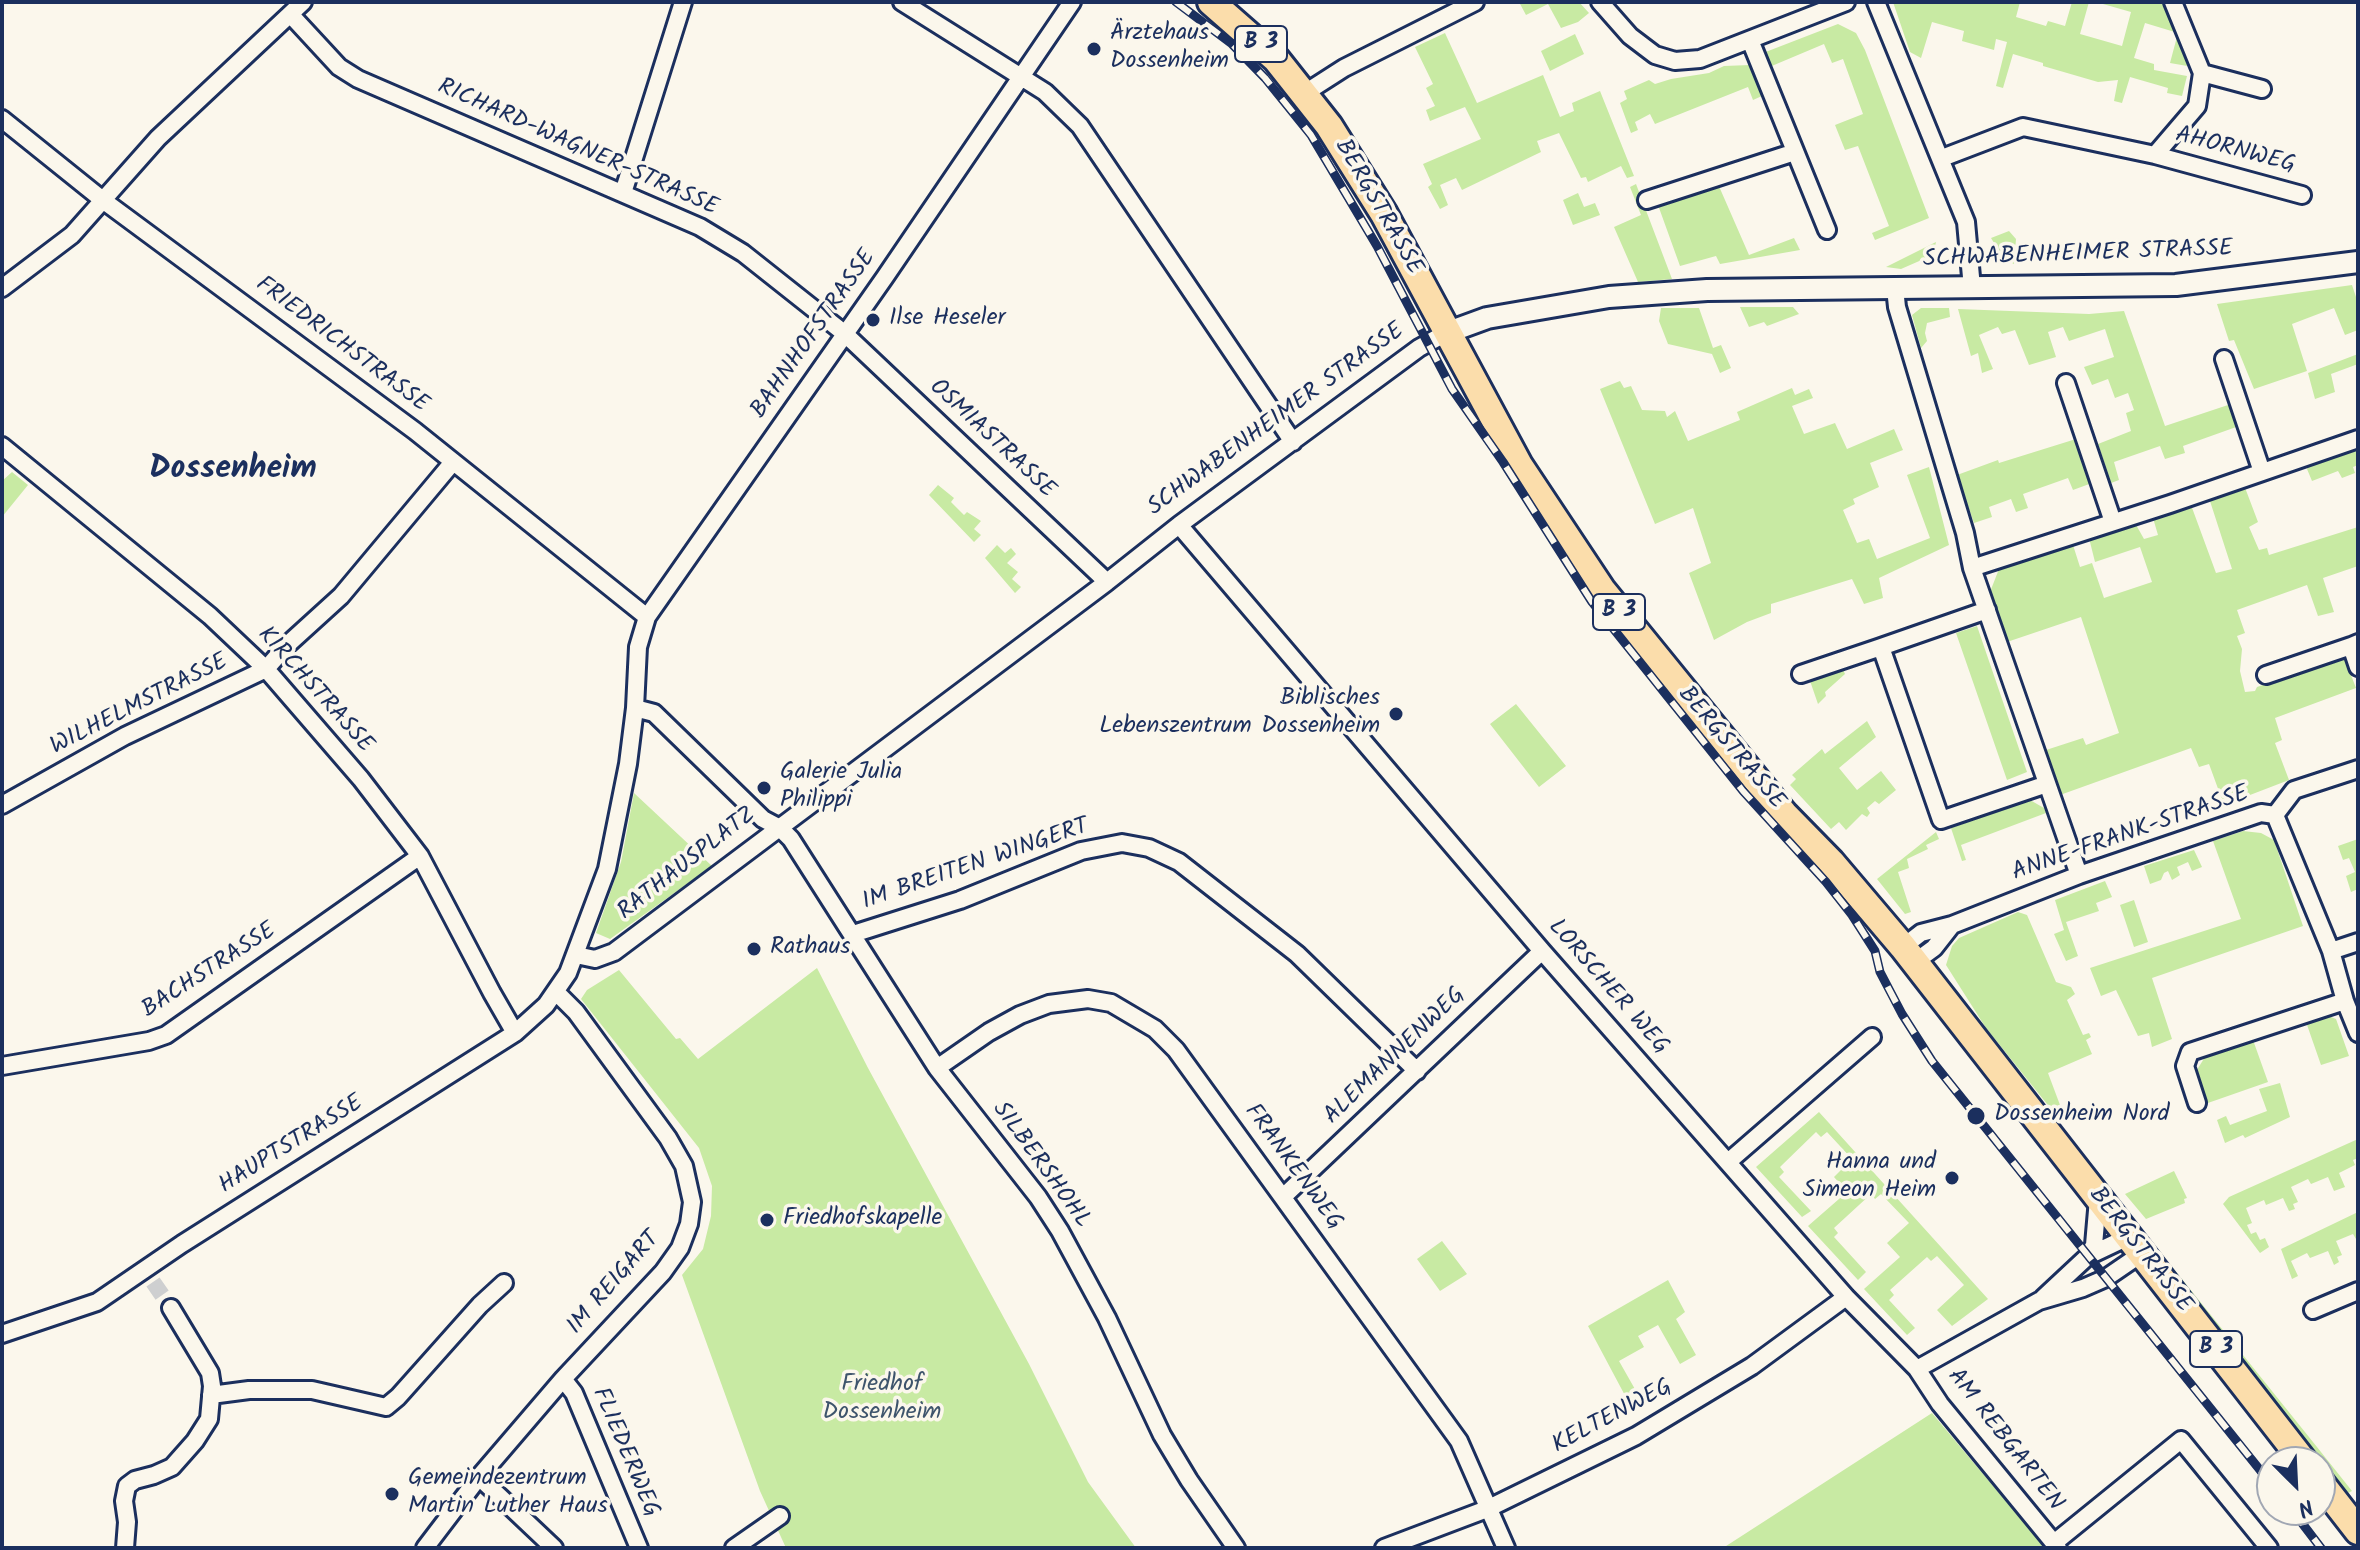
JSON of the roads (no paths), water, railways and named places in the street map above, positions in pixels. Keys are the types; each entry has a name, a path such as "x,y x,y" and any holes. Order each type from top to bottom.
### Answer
{"main road":[{"name":"BERGSTRASSE","path":"1211,2 1276,59 1333,132 1384,214 1519,465 1602,590 1763,789 1831,862 1909,955 2291,1446"},
{"path":"2336,1503 2358,1531"}],"street":[{"path":"2,288 72,235 158,138 303,2"},
{"path":"623,193 683,2"},
{"path":"902,2 1045,92 1080,126 1293,442"},
{"name":"BAHNHOFSTRASSE","path":"635,708 638,647 647,617 1072,2"},
{"path":"1305,93 1344,68 1475,2"},
{"path":"1600,2 1645,48 1655,55 1675,61 1700,59 1846,2"},
{"path":"1876,2 1966,222 1972,288"},
{"path":"2173,2 2202,73 2262,89"},
{"name":"RICHARD-WAGNER-STRASSE","path":"290,14 339,67 358,79 700,227 743,253 844,333"},
{"path":"1750,40 1827,230"},
{"name":"AHORNWEG","path":"2155,155 2197,106 2202,73"},
{"name":"FRIEDRICHSTRASSE","path":"2,119 104,201 415,431 647,617"},
{"name":"AHORNWEG","path":"1942,158 2023,127 2155,155 2302,195"},
{"path":"1647,200 1795,152"},
{"name":"SCHWABENHEIMER STRASSE","path":"780,828 1179,525 1419,348 1446,333 1487,318 1609,297 1707,290 2176,285 2358,262"},
{"name":"SCHWABENHEIMER STRASSE","path":"1895,288 1901,322 1965,533 1972,568 2079,875"},
{"name":"OSMIASTRASSE","path":"844,333 1107,582"},
{"path":"2224,359 2262,472"},
{"path":"2066,383 2113,522"},
{"path":"1972,568 2358,439"},
{"name":"KIRCHSTRASSE","path":"2,446 210,616 266,669 361,779 420,856 515,1033"},
{"name":"WILHELMSTRASSE","path":"2,805 125,736 266,669 286,646 341,596 453,462"},
{"name":"LORSCHER WEG","path":"1179,525 1542,951 1846,1297 1917,1369"},
{"path":"1801,674 1987,610"},
{"path":"2266,675 2355,644 2358,667"},
{"path":"1881,647 1941,820 2047,784"},
{"name":"RATHAUSPLATZ","path":"635,708 654,713 763,819 780,828 614,952 595,959 576,955 616,837 635,708"},
{"path":"2275,815 2294,790 2358,769"},
{"name":"ANNE-FRANK-STRASSE","path":"1909,955 1934,948 1952,925 2079,875 2261,813 2275,815 2331,951 2358,1033"},
{"name":"SILBERSHOHL","path":"780,828 791,839 937,1068 1038,1197 1060,1231 1107,1318 1162,1435 1236,1548"},
{"name":"IM BREITEN WINGERT","path":"853,934 960,900 1081,851 1122,843 1149,848 1179,862 1297,954 1417,1071"},
{"name":"BACHSTRASSE","path":"2,1066 149,1041 166,1035 420,856"},
{"path":"2331,951 2358,942"},
{"name":"ALEMANNENWEG","path":"1283,1197 1542,951"},
{"name":"HAUPTSTRASSE","path":"2,1334 97,1302 148,1276 515,1033 534,1018 556,992 576,955"},
{"name":"IM REIGART","path":"425,1548 479,1477 563,1379 672,1260 689,1224 692,1202 684,1166 668,1138 576,1012 556,992"},
{"name":"FRANKENWEG","path":"937,1068 989,1032 1049,1004 1088,999 1111,1003 1155,1029 1176,1050 1459,1441 1506,1548"},
{"path":"2197,1103 2185,1066 2190,1052 2345,1001"},
{"path":"1728,1162 1872,1037"},
{"path":"2039,1301 2088,1256 2094,1245 2098,1199"},
{"path":"2088,1256 2134,1245"},
{"path":"1917,1369 2039,1301 2106,1278 2134,1245"},
{"path":"211,1395 249,1390 312,1390 386,1407 504,1283"},
{"path":"2313,1310 2358,1291"},
{"name":"KELTENWEG","path":"1384,1548 1487,1509 1636,1436 1752,1366 1846,1297"},
{"path":"125,1548 127,1522 124,1493 130,1482 164,1471 183,1457 209,1419 210,1373 171,1308"},
{"name":"AM REBGARTEN","path":"1917,1369 1940,1404 2056,1546 2181,1440 2269,1548"},
{"name":"FLIEDERWEG","path":"563,1379 574,1393 639,1548"},
{"path":"479,1477 554,1548"},
{"path":"734,1548 780,1516"}],"tunnel":[{"path":"153,1282 171,1308"}],"railway":[{"path":"1176,2 1232,44 1265,78 1311,135 1377,246 1452,389 1503,462 1592,602 1743,791 1852,915 1875,951 1880,972 1902,1014 1932,1061 2256,1465"},
{"path":"2304,1526 2321,1548"}],"place":[{"name":"Ärztehaus Dossenheim","path":"1094,49"},
{"name":"Ilse Heseler","path":"873,320"},
{"name":"Biblisches Lebenszentrum Dossenheim","path":"1396,714"},
{"name":"Galerie Julia Philippi","path":"764,788"},
{"name":"Rathaus","path":"754,949"},
{"name":"Dossenheim Nord","path":"1976,1116"},
{"name":"Hanna und Simeon Heim","path":"1952,1178"},
{"name":"Friedhofskapelle","path":"767,1220"},
{"name":"Gemeindezentrum Martin Luther Haus","path":"392,1494"}],"district":[{"name":"Dossenheim","path":"233,472"}],"park label":[{"name":"Friedhof Dossenheim","path":"882,1400"}]}
